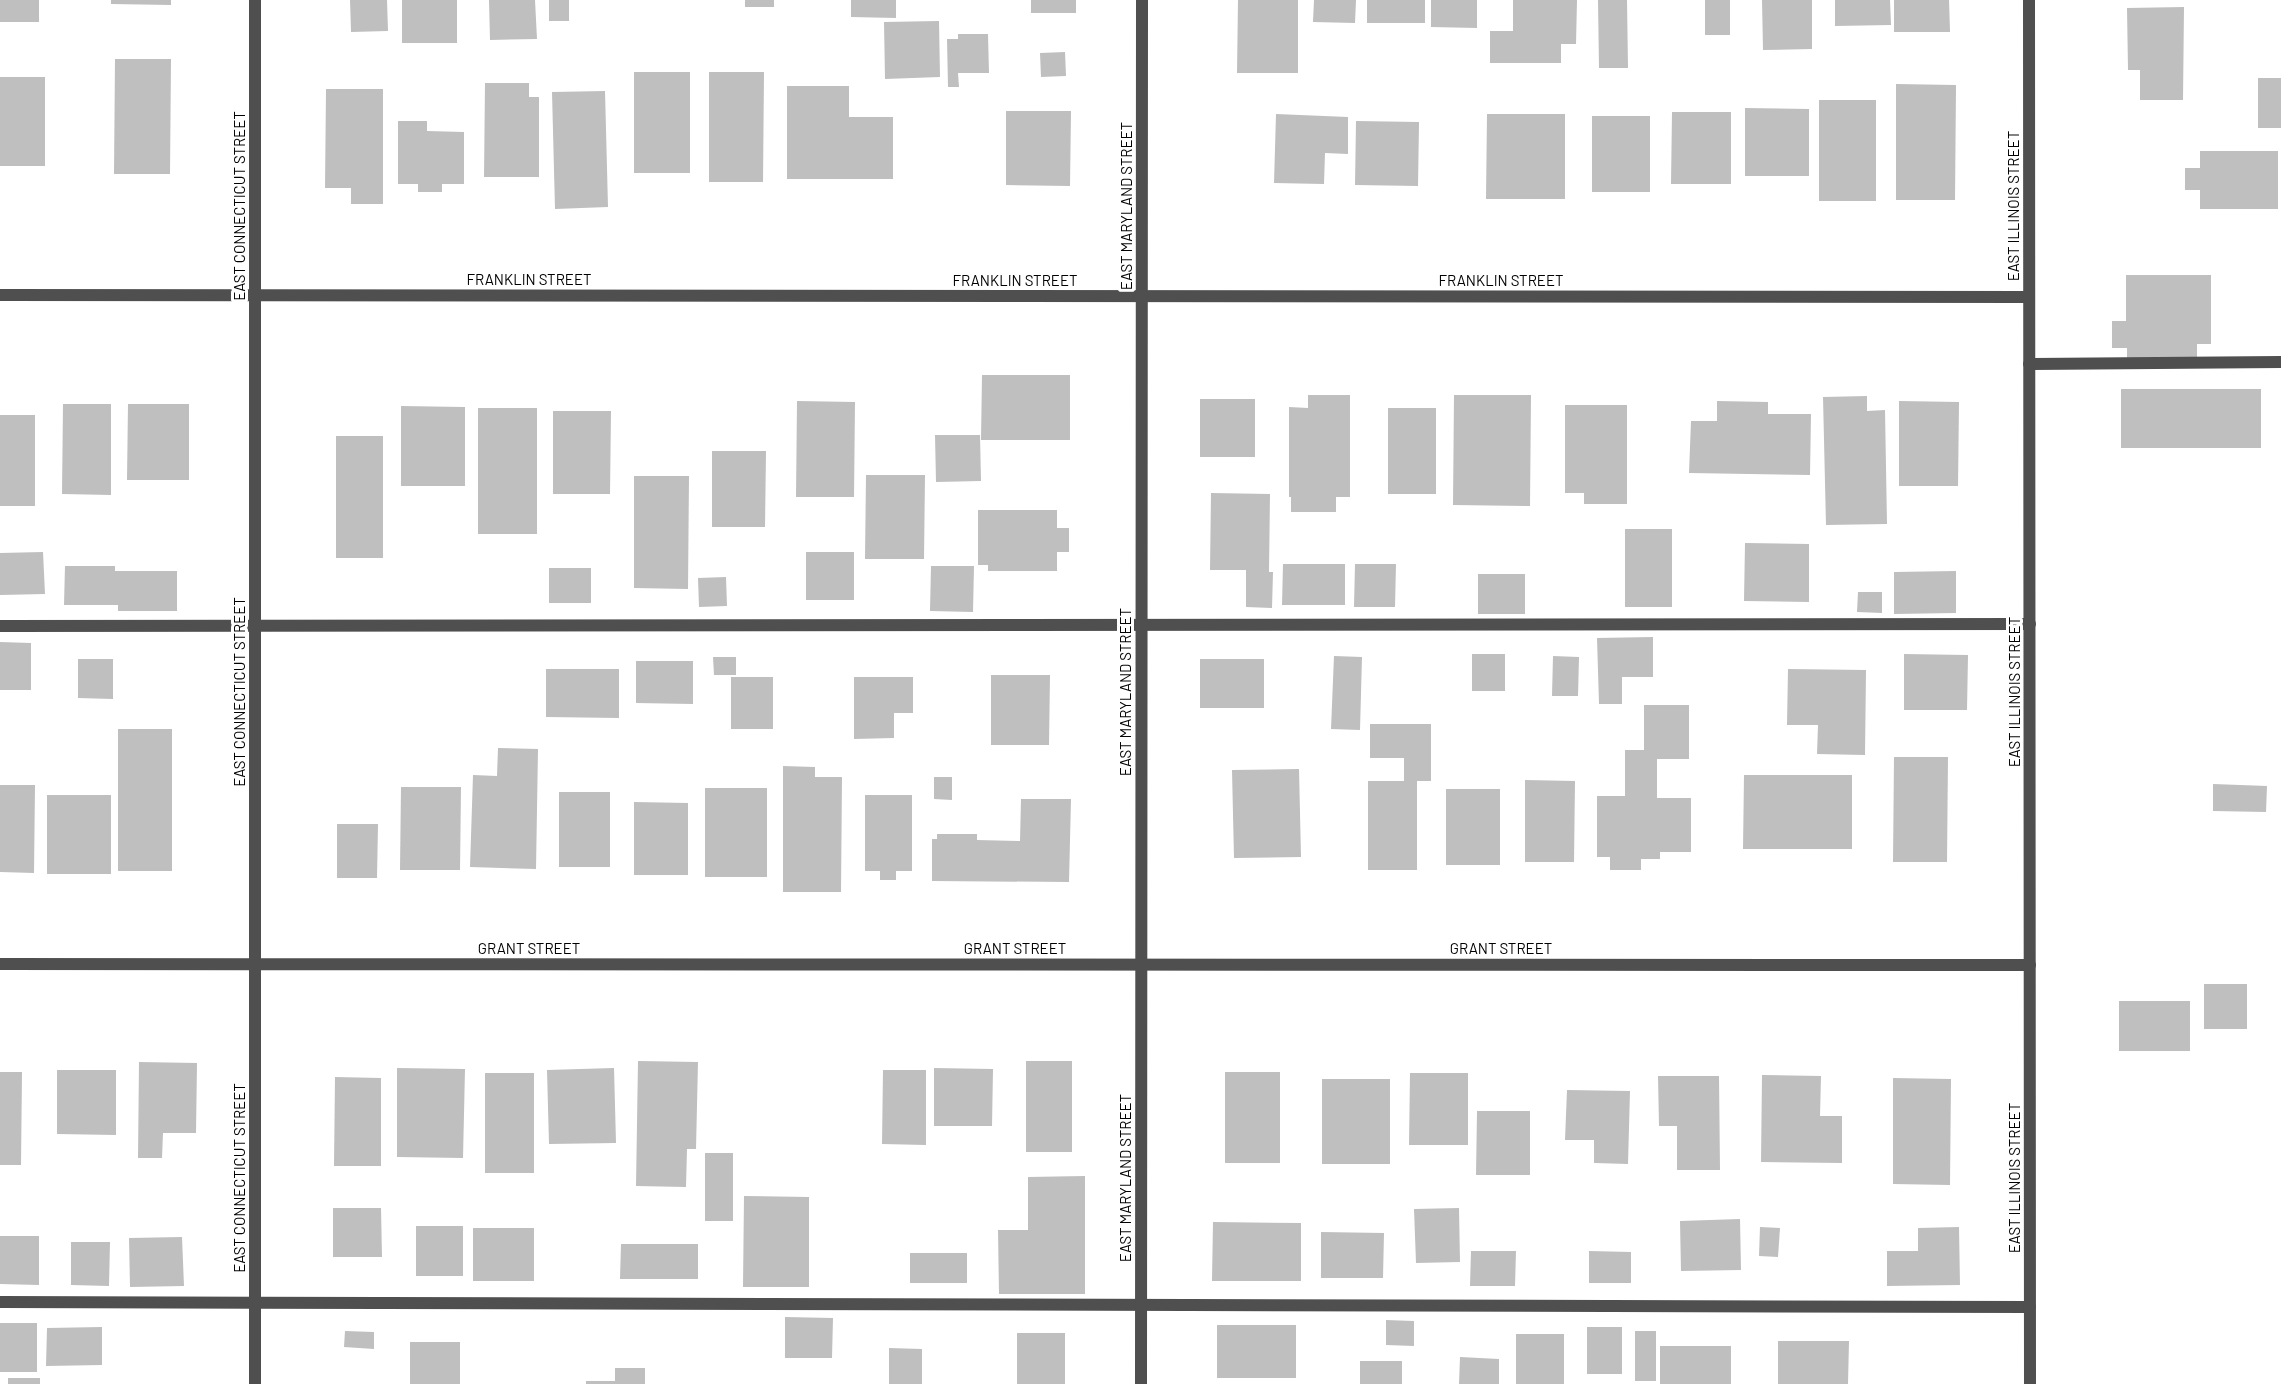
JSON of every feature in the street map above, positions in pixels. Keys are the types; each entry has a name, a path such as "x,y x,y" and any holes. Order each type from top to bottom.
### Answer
{"street":[{"name":"EAST CONNECTICUT STREET","path":"255,0 255,1384"},
{"name":"EAST MARYLAND STREET","path":"1141,1384 1142,0"},
{"name":"EAST ILLINOIS STREET","path":"2029,0 2030,1384"},
{"name":"FRANKLIN STREET","path":"0,295 2029,297"},
{"path":"2029,364 2281,362"},
{"path":"0,626 2030,624"},
{"name":"GRANT STREET","path":"0,963 2030,964"},
{"path":"0,1302 2030,1307"}],"building":[{"path":"0,0 39,0 39,22 0,22"},
{"path":"111,0 171,0 171,5 111,4"},
{"path":"350,0 387,0 388,31 351,32"},
{"path":"402,0 457,0 457,43 402,43"},
{"path":"489,0 535,0 537,39 490,40"},
{"path":"549,0 569,0 569,21 549,21"},
{"path":"745,0 774,0 774,7 745,7"},
{"path":"851,0 896,0 896,18 851,17"},
{"path":"1031,0 1076,0 1076,13 1031,13"},
{"path":"1238,0 1298,0 1298,73 1237,73"},
{"path":"1314,0 1356,0 1355,23 1313,22"},
{"path":"1367,0 1425,0 1425,23 1367,23"},
{"path":"1431,0 1477,0 1477,28 1431,27"},
{"path":"1513,0 1577,0 1576,44 1561,44 1561,63 1490,63 1490,31 1513,31"},
{"path":"1598,0 1627,0 1628,68 1599,68"},
{"path":"1705,0 1730,0 1730,35 1705,35"},
{"path":"1762,0 1812,0 1812,49 1763,50"},
{"path":"1835,0 1890,0 1891,25 1835,26"},
{"path":"1894,0 1949,0 1950,32 1894,32"},
{"path":"2184,7 2183,100 2140,100 2140,70 2128,70 2127,8"},
{"path":"939,21 940,77 885,79 884,22"},
{"path":"958,34 988,34 989,73 958,73 959,87 948,87 947,39 958,39"},
{"path":"1065,52 1066,76 1041,77 1040,53"},
{"path":"115,59 171,59 170,174 114,174"},
{"path":"634,72 690,72 690,173 634,173"},
{"path":"709,72 764,72 763,182 709,182"},
{"path":"0,77 45,77 45,166 0,166"},
{"path":"2258,78 2281,78 2281,128 2258,128"},
{"path":"485,83 529,83 529,97 539,97 539,177 484,177"},
{"path":"1896,84 1956,85 1955,200 1896,200"},
{"path":"787,86 849,86 849,117 893,117 893,179 787,179"},
{"path":"326,89 383,89 383,204 351,204 351,188 325,188"},
{"path":"605,91 608,207 555,209 552,92"},
{"path":"1819,100 1876,100 1876,201 1819,201"},
{"path":"1745,108 1809,109 1809,176 1745,176"},
{"path":"1006,111 1071,111 1070,186 1006,185"},
{"path":"1672,112 1731,112 1731,184 1671,184"},
{"path":"1276,114 1348,117 1348,154 1325,153 1324,184 1274,183"},
{"path":"1487,114 1565,114 1565,199 1486,199"},
{"path":"1592,116 1650,116 1650,192 1592,192"},
{"path":"398,121 427,121 427,131 464,132 464,184 442,184 442,192 418,192 418,184 398,184"},
{"path":"1356,121 1419,122 1418,186 1355,185"},
{"path":"2200,151 2278,151 2278,209 2200,209 2200,190 2185,190 2185,168 2200,168"},
{"path":"2126,275 2211,275 2211,344 2197,344 2197,360 2127,360 2127,348 2112,348 2112,321 2126,321"},
{"path":"982,375 1070,375 1070,440 981,440"},
{"path":"2121,389 2261,389 2261,448 2121,448"},
{"path":"1308,395 1350,395 1350,497 1336,497 1336,512 1291,512 1289,407 1308,408"},
{"path":"1454,395 1531,395 1530,506 1453,505"},
{"path":"1867,396 1867,411 1885,410 1887,524 1826,525 1823,397"},
{"path":"1200,399 1255,399 1255,457 1200,457"},
{"path":"797,401 855,402 854,497 796,497"},
{"path":"1717,401 1768,402 1768,414 1811,414 1810,475 1689,473 1691,421 1717,421"},
{"path":"1899,401 1959,402 1958,486 1899,486"},
{"path":"63,404 111,404 111,495 62,494"},
{"path":"128,404 189,404 189,480 127,480"},
{"path":"1565,405 1627,405 1627,504 1584,504 1584,493 1565,493"},
{"path":"401,406 465,407 465,486 401,486"},
{"path":"478,408 537,408 537,534 478,534"},
{"path":"1388,408 1436,408 1436,494 1388,494"},
{"path":"553,411 611,411 610,494 553,494"},
{"path":"0,415 35,415 35,506 0,506"},
{"path":"935,435 980,435 981,481 936,482"},
{"path":"336,436 383,436 383,558 336,558"},
{"path":"712,451 766,451 765,527 712,527"},
{"path":"866,475 925,475 924,559 865,559"},
{"path":"634,476 689,476 688,589 634,588"},
{"path":"1211,493 1270,494 1269,572 1273,572 1272,608 1246,607 1246,570 1210,570"},
{"path":"978,510 1057,510 1057,528 1069,528 1069,552 1057,552 1057,571 988,571 988,565 978,565"},
{"path":"1625,529 1672,529 1672,607 1625,607"},
{"path":"1745,543 1809,544 1809,602 1744,601"},
{"path":"43,552 45,594 0,595 0,553"},
{"path":"806,552 854,552 854,600 806,600"},
{"path":"1283,564 1345,564 1345,605 1282,605"},
{"path":"1355,564 1396,564 1395,607 1354,607"},
{"path":"65,566 115,566 115,571 177,571 177,611 118,611 118,605 64,605"},
{"path":"931,566 974,566 973,612 930,611"},
{"path":"549,568 591,568 591,603 549,603"},
{"path":"1956,571 1956,613 1894,614 1894,572"},
{"path":"1478,574 1525,574 1525,614 1478,614"},
{"path":"726,577 727,606 699,607 698,578"},
{"path":"1858,592 1882,592 1882,613 1857,612"},
{"path":"1653,637 1653,677 1622,677 1622,704 1599,704 1597,638"},
{"path":"0,642 31,643 31,690 0,690"},
{"path":"1472,654 1505,654 1505,691 1472,691"},
{"path":"1904,654 1968,655 1967,710 1904,710"},
{"path":"1334,656 1362,657 1360,730 1331,729"},
{"path":"1553,656 1579,657 1578,696 1552,696"},
{"path":"713,657 736,657 736,675 714,675"},
{"path":"78,659 113,659 113,699 78,698"},
{"path":"1200,659 1264,659 1264,708 1200,708"},
{"path":"636,661 693,661 693,704 636,703"},
{"path":"546,669 619,669 619,718 546,717"},
{"path":"1788,669 1866,670 1865,755 1817,754 1818,725 1787,725"},
{"path":"991,675 1050,675 1049,745 991,745"},
{"path":"731,677 773,677 773,729 731,729"},
{"path":"854,677 913,677 913,713 894,713 894,738 854,739"},
{"path":"1644,705 1689,705 1689,759 1657,759 1657,798 1691,798 1691,852 1660,852 1660,859 1641,859 1641,870 1610,870 1610,857 1597,857 1597,796 1625,796 1625,750 1644,750"},
{"path":"1370,724 1431,724 1431,781 1417,781 1417,870 1368,870 1368,781 1404,781 1404,758 1370,758"},
{"path":"118,729 172,729 172,871 118,871"},
{"path":"498,748 538,749 536,869 470,867 473,775 497,776"},
{"path":"1894,757 1948,757 1947,862 1893,862"},
{"path":"783,766 815,767 815,777 842,777 841,892 783,892"},
{"path":"1299,769 1301,857 1234,858 1232,770"},
{"path":"1744,775 1852,775 1852,849 1743,849"},
{"path":"934,777 952,777 952,800 934,799"},
{"path":"1525,780 1575,781 1574,862 1525,862"},
{"path":"2213,784 2267,786 2266,812 2213,811"},
{"path":"0,785 35,785 34,873 0,872"},
{"path":"401,787 461,787 460,870 400,870"},
{"path":"705,788 767,788 767,877 705,877"},
{"path":"1446,789 1500,789 1500,865 1446,865"},
{"path":"559,792 610,792 610,867 559,867"},
{"path":"47,795 111,795 111,874 47,874"},
{"path":"865,795 912,795 912,871 896,871 896,880 880,880 880,871 865,871"},
{"path":"1021,799 1071,799 1069,882 932,881 932,839 937,839 937,834 977,834 977,840 1020,841"},
{"path":"634,802 688,803 688,875 634,875"},
{"path":"337,824 378,824 377,878 337,878"},
{"path":"2204,984 2247,984 2247,1029 2204,1029"},
{"path":"2119,1001 2190,1001 2190,1051 2119,1051"},
{"path":"638,1061 698,1062 696,1149 687,1149 686,1187 636,1186"},
{"path":"1026,1061 1072,1061 1072,1152 1026,1152"},
{"path":"139,1062 197,1063 196,1133 163,1133 162,1158 138,1158"},
{"path":"397,1068 465,1069 463,1158 397,1157"},
{"path":"614,1068 616,1143 549,1144 547,1070"},
{"path":"934,1068 993,1069 992,1126 934,1126"},
{"path":"57,1070 116,1070 116,1135 57,1134"},
{"path":"883,1070 926,1070 926,1145 882,1144"},
{"path":"0,1072 22,1072 21,1165 0,1165"},
{"path":"1225,1072 1280,1072 1280,1163 1225,1163"},
{"path":"485,1073 534,1073 534,1173 485,1173"},
{"path":"1410,1073 1468,1073 1468,1145 1409,1145"},
{"path":"1762,1075 1821,1076 1820,1116 1842,1116 1842,1163 1761,1162"},
{"path":"1658,1076 1719,1076 1720,1170 1677,1170 1677,1126 1659,1126"},
{"path":"335,1077 381,1078 381,1166 334,1166"},
{"path":"1893,1078 1951,1079 1950,1185 1893,1184"},
{"path":"1322,1079 1390,1079 1390,1164 1322,1164"},
{"path":"1567,1090 1630,1091 1628,1164 1594,1163 1594,1140 1565,1140"},
{"path":"1477,1111 1530,1111 1530,1175 1476,1175"},
{"path":"705,1153 733,1153 733,1221 705,1221"},
{"path":"1085,1176 1085,1294 999,1294 998,1230 1028,1230 1028,1177"},
{"path":"744,1196 809,1197 809,1287 743,1287"},
{"path":"333,1208 381,1208 382,1257 333,1257"},
{"path":"1459,1208 1460,1262 1416,1263 1414,1209"},
{"path":"1740,1219 1741,1270 1681,1271 1680,1221"},
{"path":"1213,1222 1301,1223 1301,1281 1212,1281"},
{"path":"416,1226 463,1226 463,1276 416,1276"},
{"path":"1760,1227 1780,1228 1778,1257 1759,1256"},
{"path":"1959,1227 1960,1285 1887,1286 1887,1251 1918,1251 1918,1228"},
{"path":"473,1228 534,1228 534,1281 473,1281"},
{"path":"1321,1232 1384,1233 1383,1278 1321,1278"},
{"path":"0,1236 39,1236 39,1285 0,1284"},
{"path":"182,1237 184,1286 130,1287 129,1238"},
{"path":"71,1242 110,1242 109,1286 71,1285"},
{"path":"621,1244 698,1244 698,1279 620,1279"},
{"path":"1471,1251 1516,1251 1515,1286 1470,1286"},
{"path":"1589,1251 1631,1252 1631,1283 1589,1283"},
{"path":"910,1253 967,1253 967,1283 910,1283"},
{"path":"785,1317 833,1318 832,1358 785,1358"},
{"path":"1386,1320 1414,1321 1414,1346 1386,1345"},
{"path":"0,1323 37,1323 37,1372 0,1372"},
{"path":"1217,1325 1296,1325 1296,1378 1217,1378"},
{"path":"102,1327 102,1365 46,1366 47,1328"},
{"path":"1587,1327 1622,1327 1622,1374 1587,1374"},
{"path":"345,1331 374,1332 374,1349 344,1347"},
{"path":"1635,1331 1656,1331 1656,1381 1635,1381"},
{"path":"1017,1333 1065,1333 1065,1384 1017,1384"},
{"path":"1516,1334 1564,1334 1564,1384 1516,1384"},
{"path":"1778,1341 1849,1341 1848,1384 1778,1384"},
{"path":"410,1342 460,1342 460,1384 410,1384"},
{"path":"1660,1346 1731,1346 1731,1384 1660,1384"},
{"path":"889,1348 922,1349 922,1384 889,1384"},
{"path":"1460,1357 1499,1359 1499,1384 1459,1384"},
{"path":"1360,1361 1402,1361 1402,1384 1360,1384"},
{"path":"615,1368 645,1368 645,1384 586,1384 586,1381 615,1381"},
{"path":"8,1378 40,1378 40,1384 8,1384"}]}
